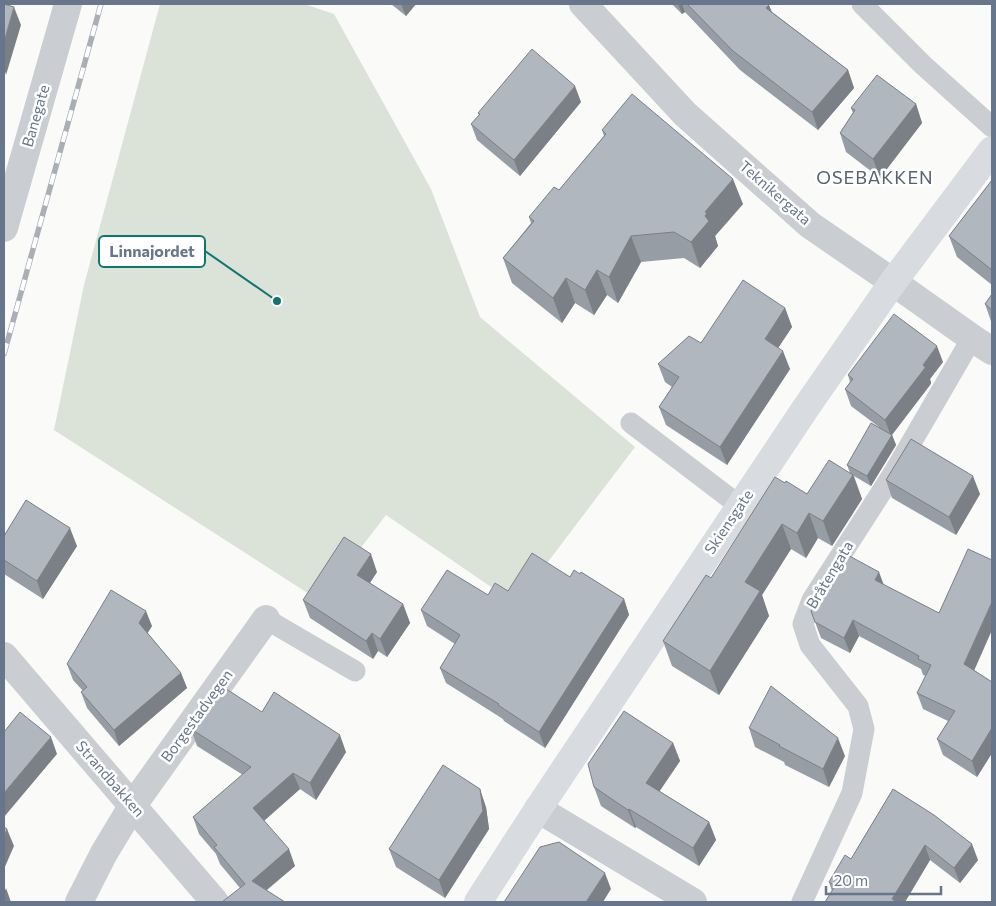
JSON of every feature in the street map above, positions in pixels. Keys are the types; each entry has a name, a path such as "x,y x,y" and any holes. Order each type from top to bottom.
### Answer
{"street":[{"name":"Banegate","path":"4,228 68,4"},
{"name":"Teknikergata","path":"583,4 685,114 810,225 982,345"},
{"name":"Skiensgate","path":"478,902 740,506 893,282 992,150"},
{"name":"Borgestadvegen","path":"79,902 104,853 133,805 266,619"},
{"name":"Strandbakken","path":"4,656 216,902"},
{"path":"538,809 693,902"}],"lane":[{"path":"862,4 923,65 992,127"},
{"name":"Bråtengata","path":"802,902 852,793 864,729 858,706 810,645 803,624 812,600 893,474 982,345"},
{"path":"631,422 740,506"},
{"name":"Borgestadvegen","path":"266,619 355,671"}],"shaded area":[{"path":"160,4 304,4 334,14 431,189 480,317 635,447 516,604 386,515 320,601 54,430 84,285"}],"building":[{"path":"4,4 14,7 4,42"},
{"path":"687,4 768,4 766,8 848,70 812,112 733,51"},
{"path":"532,49 575,86 514,160 471,124 480,114 478,113"},
{"path":"877,75 916,104 873,159 840,133 855,110 851,108"},
{"path":"632,94 733,179 705,212 707,213 705,216 709,221 691,242 674,232 631,236 609,277 597,270 585,290 566,278 553,298 503,258 534,221 529,217 554,187 559,190 606,134 602,130"},
{"path":"992,180 992,270 949,236"},
{"path":"743,280 785,308 765,339 783,351 720,447 659,407 679,377 658,364 689,336 701,343"},
{"path":"992,294 992,310 985,304"},
{"path":"894,314 937,346 923,365 925,368 885,420 845,389 853,379 848,375"},
{"path":"871,423 892,435 867,476 847,465"},
{"path":"911,439 973,476 949,517 886,480"},
{"path":"829,460 853,475 823,521 809,513 797,533 782,524 745,582 760,591 710,671 663,641 706,575 711,578 775,477 785,483 786,481 807,494"},
{"path":"26,500 70,528 37,581 4,560 4,536"},
{"path":"344,537 371,554 357,575 403,604 380,639 372,633 366,641 303,600"},
{"path":"968,549 992,560 992,602 964,664 992,682 992,728 972,761 937,739 955,711 917,693 931,665 918,659 919,656 853,620 844,638 815,622 811,611 842,552 879,572 875,580 939,613"},
{"path":"532,553 570,577 574,570 580,574 581,572 624,599 539,732 499,704 440,668 460,635 421,610 447,570 488,595 495,583 508,591"},
{"path":"111,590 146,611 139,623 181,673 114,730 81,692 87,687 67,664"},
{"path":"220,685 262,712 274,692 340,735 310,783 293,773 253,808 289,849 252,881 285,902 222,902 245,884 214,847 217,845 193,817 251,767 191,729"},
{"path":"771,686 838,738 823,769 749,728"},
{"path":"624,711 673,743 646,783 709,822 693,848 628,810 594,787 588,764"},
{"path":"20,712 51,737 4,793 4,732"},
{"path":"443,765 480,789 483,811 439,880 389,849"},
{"path":"893,789 934,815 972,844 954,868 925,845 892,899 897,902 825,902 835,886 829,882 845,855 851,859"},
{"path":"4,827 7,829 4,838"},
{"path":"559,842 605,873 586,902 504,902 540,847"}],"railway":[{"path":"4,354 101,4"}],"place":[{"name":"Linnajordet","path":"277,301"}],"district":[{"name":"OSEBAKKEN","path":"875,178"}]}
